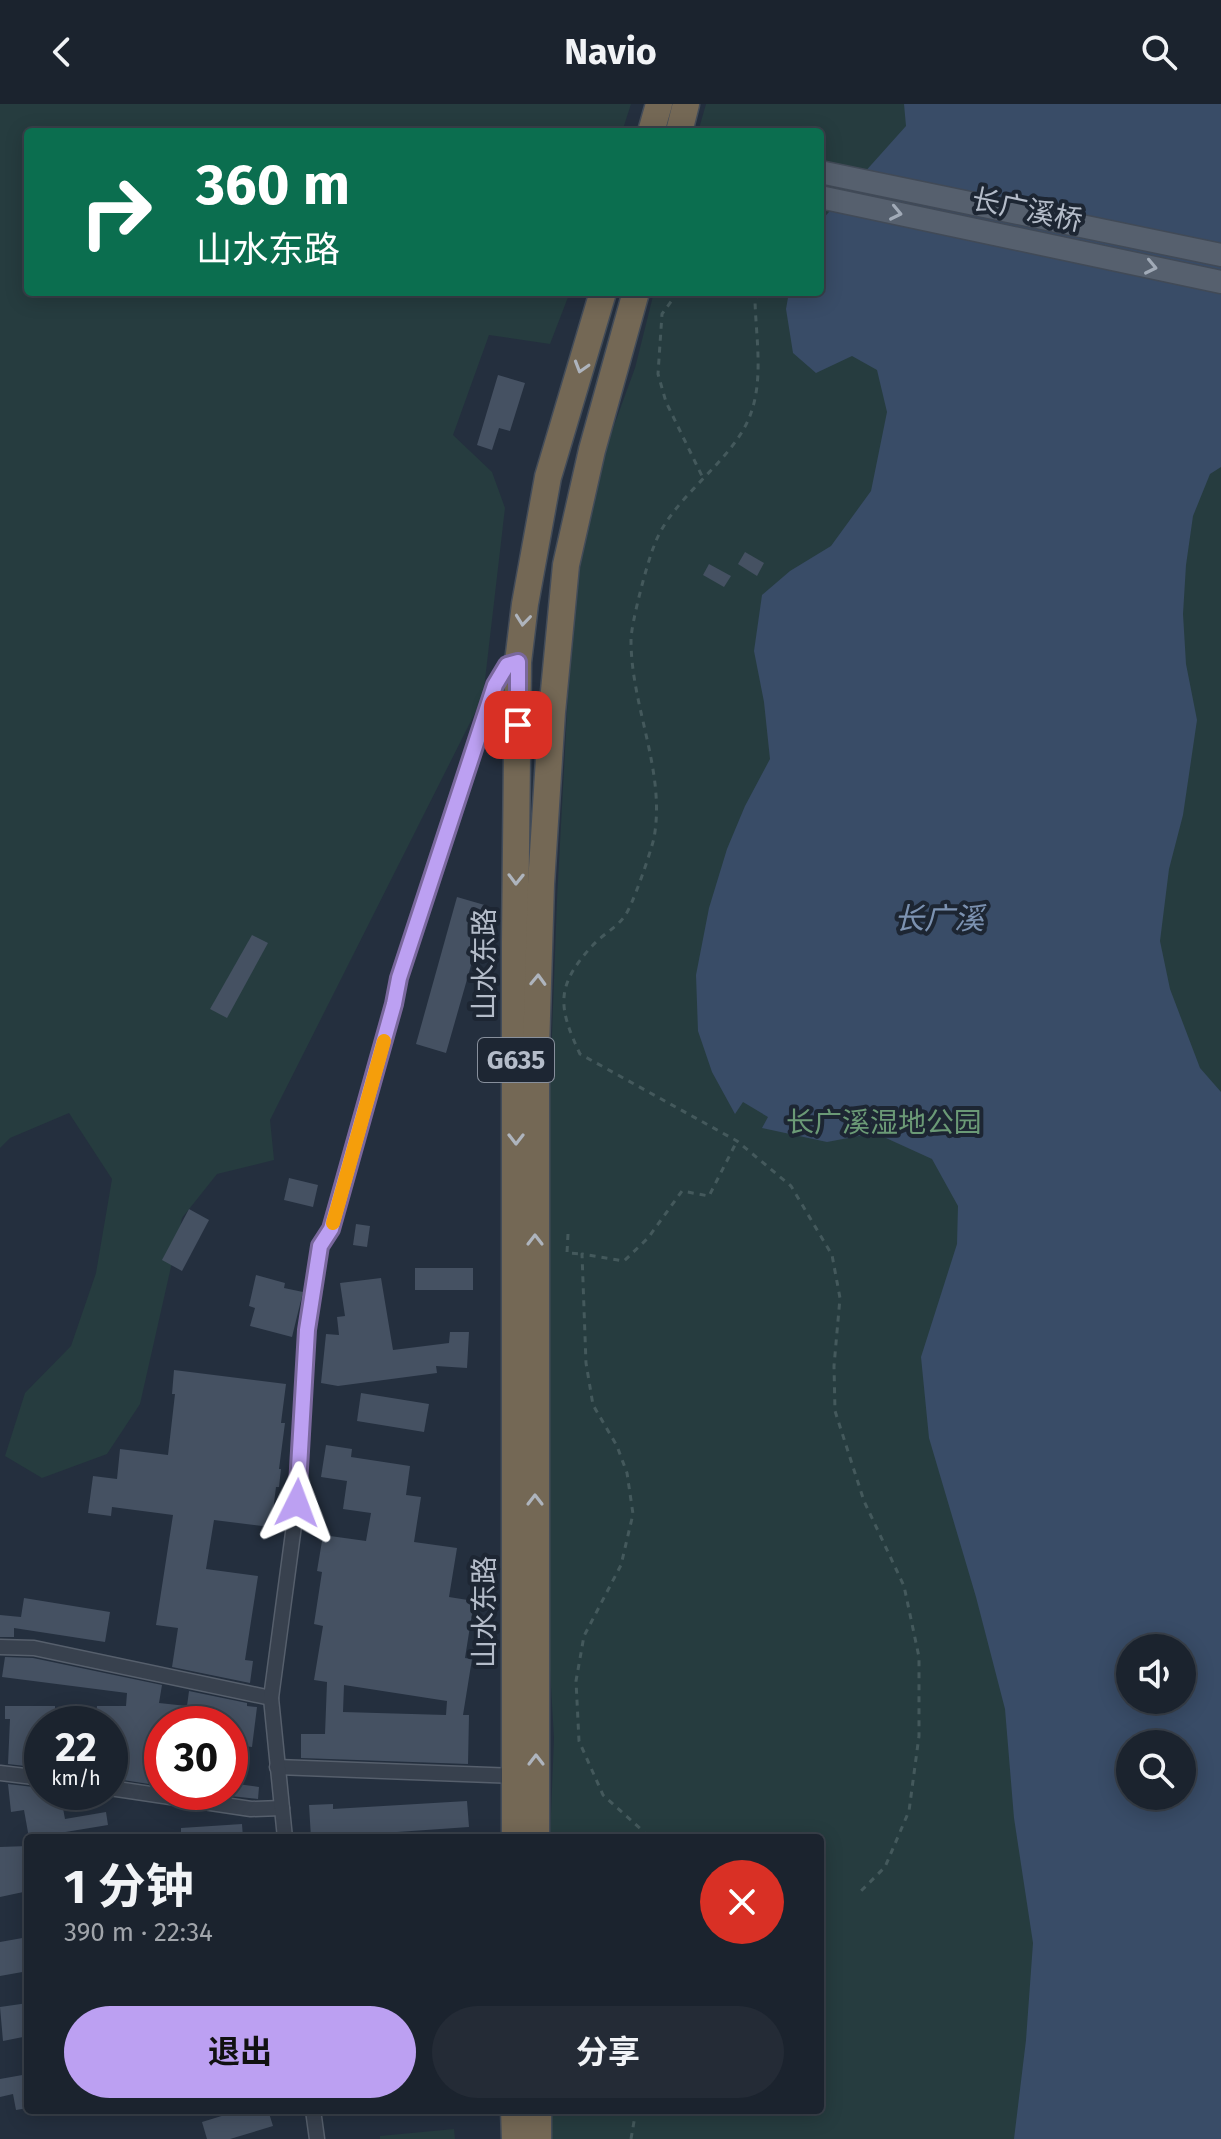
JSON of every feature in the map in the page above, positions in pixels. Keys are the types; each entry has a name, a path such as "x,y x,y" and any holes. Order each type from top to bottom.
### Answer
{"highway":[{"path":"652,128 659,104"},
{"path":"680,128 686,104"},
{"name":"山水东路","path":"515,1834 518,662 527,590 548,477 602,296"},
{"name":"山水东路","path":"536,1834 536,1064 547,790 566,565 592,450 635,296"},
{"path":"514,2114 515,2139"},
{"path":"538,2114 538,2139"}],"main road":[{"name":"长广溪桥","path":"824,173 1221,255"},
{"name":"长广溪桥","path":"824,198 1221,282"}],"street":[{"path":"285,1834 271,1698 297,1503 307,1330 320,1246 331,1229 399,978 495,685 507,665 518,662"},
{"path":"0,1647 34,1648 271,1698"},
{"path":"277,1767 516,1776"},
{"path":"0,1773 24,1776"},
{"path":"128,1791 251,1809 282,1808"},
{"path":"314,2114 317,2139"}],"path":[{"path":"675,296 662,314 658,374 666,402 702,476"},
{"path":"757,296 758,374 752,411 732,447 702,476 654,544 631,638 638,699 653,762 656,805 653,839 626,916 593,945 570,975 562,1004 568,1028 580,1054 737,1141 791,1186 832,1255 840,1298 834,1366 835,1411 864,1501 904,1586 919,1657 919,1736 909,1811 885,1867 861,1891"},
{"path":"568,1234 567,1253 624,1261 648,1238 682,1191 709,1196 737,1141"},
{"path":"582,1254 586,1363 593,1405 617,1446 627,1473 633,1514 621,1565 584,1636 576,1681 579,1741 603,1795 645,1834"},
{"path":"631,2139 635,2114"}],"green space":[{"path":"0,104 631,104 623,128 24,128 24,296 568,296 550,344 489,335 453,435 492,472 505,508 483,697 270,1120 274,1160 217,1174 182,1218 140,1404 107,1454 42,1478 5,1456 25,1393 71,1346 96,1273 112,1179 69,1113 10,1138 0,1148"},
{"name":"长广溪湿地公园","path":"706,104 1221,104 1221,2139 550,2139 550,2114 824,2114 824,1834 550,1834 554,1738 548,1637 548,1141 557,899 572,620 587,522 608,442 635,368 653,296 824,296 824,128 699,128"},
{"path":"454,2129 455,2139 380,2139 380,2136"}],"water":[{"name":"长广溪","path":"904,104 1221,104 1221,467 1210,474 1193,516 1186,565 1183,614 1186,664 1197,720 1183,815 1169,869 1160,941 1170,989 1200,1068 1221,1092 1221,2139 1014,2139 1033,1943 1014,1818 1005,1709 929,1438 921,1357 957,1244 958,1206 932,1159 875,1133 827,1142 762,1128 768,1117 743,1102 735,1114 712,1072 698,1031 696,975 709,908 727,849 770,759 764,702 754,651 762,595 790,571 831,546 871,491 887,412 877,370 852,356 816,373 793,353 786,309 788,296 824,296 824,218 906,126"}],"building":[{"path":"498,375 525,383 510,431 499,428 492,450 477,445"},
{"path":"745,552 764,563 757,576 738,564"},
{"path":"709,564 731,576 724,587 703,575"},
{"path":"457,897 488,906 446,1053 416,1044"},
{"path":"252,935 268,943 227,1018 210,1009"},
{"path":"289,1178 318,1185 313,1207 284,1200"},
{"path":"189,1209 209,1220 182,1271 162,1260"},
{"path":"356,1224 370,1226 367,1247 353,1245"},
{"path":"415,1268 473,1268 473,1290 415,1290"},
{"path":"256,1275 285,1283 284,1288 303,1292 292,1337 250,1326 255,1308 249,1306"},
{"path":"381,1278 393,1350 449,1343 450,1332 469,1332 467,1368 436,1366 437,1373 338,1386 321,1383 326,1334 339,1335 337,1317 345,1316 340,1283"},
{"path":"174,1370 286,1384 281,1423 285,1423 281,1469 271,1527 214,1520 206,1569 258,1576 245,1660 253,1661 250,1683 172,1667 178,1628 156,1625 173,1515 112,1507 111,1516 88,1513 93,1476 117,1479 120,1449 168,1455 175,1394 172,1394"},
{"path":"361,1393 429,1404 424,1432 357,1421"},
{"path":"326,1445 352,1449 351,1457 410,1466 406,1495 421,1497 414,1542 457,1548 449,1597 474,1601 465,1658 472,1659 463,1715 469,1715 468,1764 301,1758 301,1734 325,1734 327,1682 314,1680 323,1626 314,1624 322,1572 317,1571 323,1535 366,1541 371,1513 343,1509 347,1481 321,1477","holes":["344,1685 447,1701 446,1715 343,1712"]},
{"path":"24,1598 110,1612 105,1642 14,1628 14,1637 0,1637 0,1615 21,1617"},
{"path":"5,1657 33,1658 162,1685 159,1703 187,1706 144,1706 144,1783 128,1781 127,1693 2,1677"},
{"path":"189,1691 247,1703 247,1706 187,1706"},
{"path":"5,1706 24,1706 24,1766 8,1764 10,1719 5,1719"},
{"path":"248,1706 257,1707 252,1747 248,1746"},
{"path":"8,1784 24,1786 24,1810 11,1812"},
{"path":"248,1785 259,1787 258,1799 248,1798"},
{"path":"467,1801 469,1827 368,1834 311,1834 309,1805 333,1804 333,1809"},
{"path":"24,1810 63,1810 65,1819 106,1812 108,1825 53,1834 28,1834"},
{"path":"242,1824 243,1834 181,1834 181,1828"},
{"path":"24,1846 24,1892 0,1897 0,1847"},
{"path":"24,1938 24,1972 0,1976 0,1942"},
{"path":"24,2004 24,2037 3,2041 0,2007"},
{"path":"24,2075 24,2109 16,2110 13,2094 0,2097 0,2079"},
{"path":"228,2114 269,2114 273,2126 230,2139 207,2139 202,2122"}],"slow traffic":[{"path":"333,1223 384,1041"}],"route":[{"path":"297,1503 307,1330 320,1246 331,1229 399,978 495,685 507,665 518,662 518,725"}]}
